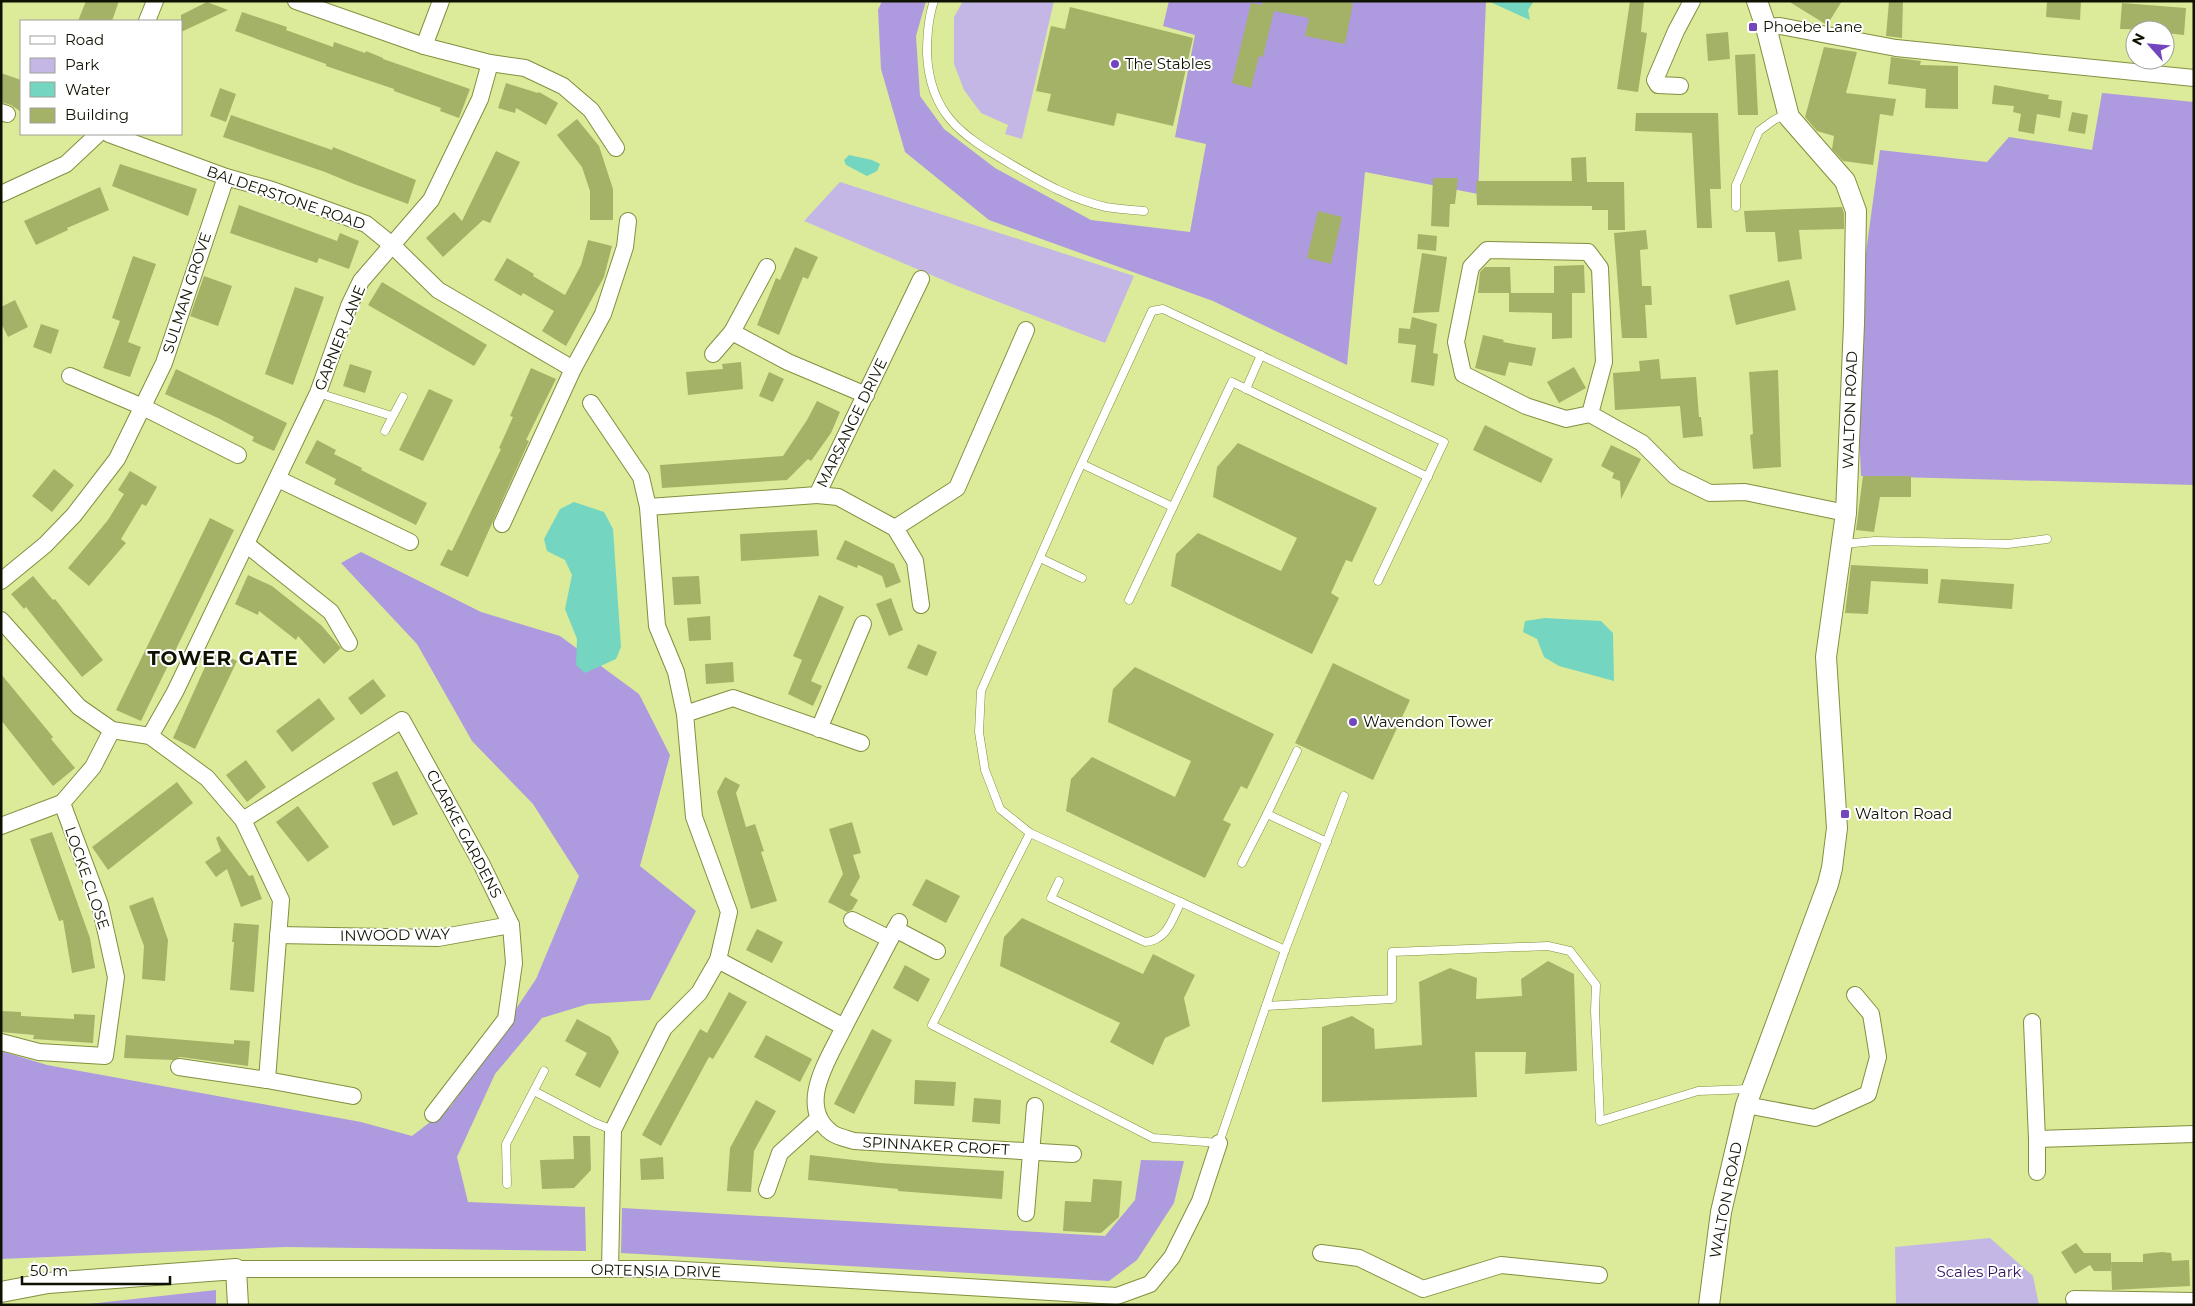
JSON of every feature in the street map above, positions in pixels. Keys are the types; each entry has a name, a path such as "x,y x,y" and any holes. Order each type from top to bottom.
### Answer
{"street":[{"path":"147,20 155,1"},
{"path":"296,1 424,46 490,63 525,68 563,86 591,110 616,148"},
{"path":"424,46 441,1"},
{"path":"1680,86 1658,85 1655,80 1676,31 1692,1"},
{"name":"WALTON ROAD","path":"1709,1305 1720,1212 1749,1097 1832,868 1837,828 1826,657 1846,512 1854,324 1856,211 1846,181 1789,118 1766,27 1757,1"},
{"path":"1766,27 1780,26 1896,48 2194,78"},
{"name":"GARNER LANE","path":"150,736 175,692 318,393 349,306 361,281 431,200 480,99 490,63"},
{"path":"1,194 66,164 97,135"},
{"name":"BALDERSTONE ROAD","path":"112,135 226,177 272,190 366,224 392,245 438,290 573,369"},
{"name":"SULMAN GROVE","path":"1,582 45,545 74,515 117,459 164,363 226,177"},
{"path":"502,524 573,369 604,314 625,247 628,222"},
{"path":"1590,414 1604,362 1600,268 1588,252 1487,250 1471,267 1456,342 1464,374 1534,409 1566,418 1590,414 1642,443 1675,476 1710,493 1745,492 1846,512"},
{"path":"713,354 732,332 767,267"},
{"name":"MARSANGE DRIVE","path":"648,507 817,495 921,279"},
{"path":"895,528 957,488 1026,330"},
{"path":"732,332 788,362 866,395"},
{"path":"70,376 143,407 238,455"},
{"path":"591,403 641,477 648,507 657,626 676,672 685,714 694,817 729,912 718,960 699,993 664,1028 613,1130 610,1269"},
{"path":"278,479 410,542"},
{"path":"817,495 838,498 895,528 915,561 921,605"},
{"path":"246,544 331,612 349,643"},
{"path":"1,620 79,707 112,730 150,736 207,778 243,820 280,900 267,1080"},
{"path":"819,729 863,624"},
{"path":"685,714 733,698 861,743"},
{"name":"CLARKE GARDENS","path":"243,820 402,720 481,863 511,925 514,963 506,1019 433,1114"},
{"path":"1,826 62,803 92,767 112,730"},
{"name":"LOCKE CLOSE","path":"1,1042 39,1052 105,1056 116,976 100,905 62,803"},
{"path":"852,920 895,930 937,951"},
{"name":"INWOOD WAY","path":"278,934 438,938 511,925"},
{"path":"768,1190 780,1154 819,1118 815,1100 817,1083 895,930"},
{"path":"718,960 844,1027"},
{"path":"1749,1097 1815,1118 1868,1094 1878,1057 1871,1014 1855,995"},
{"path":"2032,1022 2037,1172"},
{"path":"179,1068 267,1080 353,1096"},
{"name":"SPINNAKER CROFT","path":"1026,1213 1035,1106"},
{"name":"SPINNAKER CROFT","path":"819,1118 833,1133 854,1141 1073,1154"},
{"path":"2037,1139 2194,1134"},
{"name":"ORTENSIA DRIVE","path":"1,1292 48,1283 236,1269 667,1269 1117,1296 1150,1284 1172,1257 1200,1201 1219,1143"},
{"path":"1322,1253 1359,1258 1422,1297 1501,1266 1599,1275"},
{"path":"236,1269 238,1305"},
{"path":"2074,1299 2194,1301"}],"lane":[{"path":"934,1 927,40 928,70 934,92 944,112 960,130 983,148 1044,184 1081,200 1106,207 1144,211"},
{"path":"1736,207 1736,185 1759,131 1788,113"},
{"path":"1285,950 1030,833 1000,808 985,770 979,732 981,692 1152,311 1163,309 1444,442 1378,581"},
{"path":"1246,389 1261,355"},
{"path":"1129,600 1232,382 1428,477"},
{"path":"318,393 392,416"},
{"path":"385,431 403,397"},
{"path":"1082,464 1173,507"},
{"path":"1841,545 1875,541 2008,544 2047,540"},
{"path":"1040,558 1082,578"},
{"path":"1242,863 1297,751"},
{"path":"1030,833 932,1024 1153,1138 1219,1143 1285,950 1344,796"},
{"path":"1267,814 1327,842"},
{"path":"1059,881 1051,898 1145,942 1153,942 1164,936 1181,902"},
{"path":"1266,1006 1392,999 1392,952 1548,946 1570,951 1596,985 1595,1011 1600,1121 1698,1091 1749,1097"},
{"path":"507,1184 506,1144 544,1071"},
{"path":"534,1091 595,1123 613,1130"}],"green space":[{"path":"963,1 1054,1 1022,139 1005,134 1008,125 981,113 964,90 954,64 954,17"},
{"path":"840,182 1134,276 1105,343 957,286 804,221"},
{"name":"Scales Park","path":"1990,1238 2033,1276 2039,1305 1896,1305 1895,1247"}],"shaded area":[{"path":"882,1 926,1 916,36 920,96 944,129 995,168 1091,220 1190,232 1206,144 1175,137 1195,35 1163,26 1169,1 1486,1 1478,194 1365,172 1347,365 1213,301 989,220 905,152 881,69 878,10"},
{"path":"2102,93 2194,102 2194,485 1861,476 1855,332 1880,150 1987,162 2009,137 2092,150"},
{"path":"361,552 481,612 560,636 639,694 670,755 640,866 696,911 650,1000 588,1004 542,1018 495,1074 457,1157 468,1202 585,1207 586,1251 285,1247 1,1259 1,1051 47,1065 361,1122 412,1136 451,1106 536,979 579,876 533,804 472,741 417,644 341,563"},
{"path":"1141,1160 1184,1161 1174,1203 1137,1260 1109,1281 621,1253 622,1208 1105,1236 1135,1200"},
{"path":"216,1290 216,1305 79,1305"}],"water":[{"path":"1488,1 1534,1 1528,10 1530,20"},
{"path":"849,155 872,160 880,164 877,171 867,176 846,165 844,160"},
{"path":"574,502 604,512 613,529 621,647 616,659 585,673 576,665 577,639 565,609 572,575 565,560 547,551 544,539 560,509"},
{"path":"1545,618 1601,621 1613,633 1614,681 1559,666 1544,657 1537,639 1523,632 1525,621"}],"building":[{"path":"86,1 119,1 112,20 78,20"},
{"path":"1263,1 1343,1 1353,3 1345,44 1305,36 1309,18 1274,11 1263,57 1259,56 1251,88 1232,83 1251,3 1262,5"},
{"path":"1630,1 1644,1 1641,32 1647,33 1638,92 1617,89"},
{"path":"1788,1 1842,1 1827,25"},
{"path":"1889,1 1903,1 1902,38 1886,36"},
{"path":"2047,1 2081,1 2080,20 2046,17"},
{"path":"207,2 228,10 182,32 181,15"},
{"path":"2122,3 2186,8 2184,35 2175,34 2175,20 2125,20 2125,29 2120,29"},
{"name":"The Stables","path":"1070,7 1193,38 1173,126 1117,113 1114,126 1047,111 1051,94 1036,91 1051,26 1065,29"},
{"path":"242,12 287,27 286,30 333,47 334,42 365,53 366,51 383,59 470,89 459,118 440,111 441,108 394,91 394,89 326,66 326,64 235,31"},
{"path":"1728,32 1730,59 1708,61 1706,34"},
{"path":"1824,47 1857,52 1846,93 1896,99 1893,116 1880,114 1873,165 1843,161 1832,149 1834,136 1817,131 1805,117"},
{"path":"1755,54 1758,115 1738,115 1735,55"},
{"path":"1891,57 1921,61 1920,65 1958,66 1958,109 1925,108 1926,89 1888,84"},
{"path":"1,73 20,80 20,111 11,105 1,102"},
{"path":"506,83 539,92 558,103 546,125 516,108 515,113 498,108"},
{"path":"1994,85 2049,95 2048,99 2062,101 2060,118 2037,114 2034,134 2018,131 2021,114 2013,112 2014,106 1992,104"},
{"path":"220,88 236,94 226,122 210,116"},
{"path":"2072,112 2088,115 2085,134 2068,131"},
{"path":"1636,113 1718,113 1721,189 1710,189 1712,228 1697,228 1692,133 1635,131"},
{"path":"231,115 332,150 333,147 416,180 408,204 325,172 223,137"},
{"path":"577,119 599,146 613,189 613,220 590,220 590,191 582,167 557,135"},
{"path":"496,151 520,162 490,223 483,220 443,257 426,238 454,212 462,221"},
{"path":"1586,157 1587,182 1624,182 1625,230 1608,230 1608,210 1592,210 1592,206 1477,205 1476,181 1572,181 1571,158"},
{"path":"120,164 197,189 188,216 112,186"},
{"path":"1433,178 1458,178 1455,204 1450,204 1449,227 1431,226"},
{"path":"100,187 109,210 67,228 68,230 36,245 24,221"},
{"path":"239,205 337,241 340,233 359,241 349,269 319,258 317,263 230,233"},
{"path":"1842,207 1844,229 1799,230 1802,259 1778,262 1775,232 1746,232 1744,211"},
{"path":"1318,211 1342,217 1331,264 1307,258"},
{"path":"1646,230 1648,249 1640,250 1642,286 1651,286 1652,305 1645,305 1647,338 1622,338 1614,233"},
{"path":"1418,234 1437,236 1436,251 1417,249"},
{"path":"588,240 612,246 604,277 566,346 542,331 554,311 523,293 521,296 494,280 507,258 565,295 581,265"},
{"path":"795,247 818,257 808,279 803,277 779,335 757,325 776,278 780,280"},
{"path":"1422,253 1447,257 1439,312 1413,313"},
{"path":"133,256 156,264 128,342 141,347 130,377 103,368 120,321 112,318"},
{"path":"1584,265 1585,293 1572,293 1572,338 1552,339 1552,313 1509,312 1509,293 1554,293 1554,266"},
{"path":"1485,267 1510,267 1511,293 1478,293 1480,272"},
{"path":"204,276 232,286 218,326 190,316"},
{"path":"1789,280 1796,310 1736,325 1729,295"},
{"path":"382,282 487,345 474,366 368,305"},
{"path":"295,287 324,297 293,385 265,374"},
{"path":"15,300 28,327 8,337 1,323 1,307"},
{"path":"1412,317 1437,324 1433,353 1438,354 1434,386 1411,382 1416,345 1398,343 1399,328 1410,329"},
{"path":"41,324 59,330 51,354 33,347"},
{"path":"1483,335 1504,340 1503,342 1536,348 1532,366 1509,362 1505,376 1475,368"},
{"path":"1659,359 1661,379 1696,377 1699,417 1701,417 1703,436 1683,438 1680,406 1615,410 1613,373 1640,371 1639,361"},
{"path":"741,362 743,389 688,395 686,372 723,369 722,364"},
{"path":"350,364 372,371 365,393 343,386"},
{"path":"1574,367 1586,388 1559,403 1547,382"},
{"path":"531,368 556,379 526,440 529,441 468,577 440,565 448,549 452,551 501,449 499,448 513,417 510,416"},
{"path":"176,369 287,423 274,451 252,441 254,437 218,418 165,394"},
{"path":"1778,370 1781,467 1753,469 1750,435 1753,434 1749,372"},
{"path":"769,372 784,379 773,402 759,396"},
{"path":"429,389 453,400 423,461 399,450"},
{"path":"817,401 840,412 831,433 811,461 808,459 787,480 662,488 660,465 783,456"},
{"path":"1485,425 1553,459 1541,483 1473,450"},
{"path":"317,440 336,450 334,454 362,468 361,470 427,503 416,525 334,484 336,479 305,463"},
{"path":"1238,443 1377,508 1352,562 1346,560 1331,593 1339,598 1312,654 1171,586 1176,554 1198,533 1281,571 1297,538 1213,497 1217,467"},
{"path":"1611,445 1641,459 1621,499 1620,481 1612,478 1614,473 1601,466"},
{"path":"54,469 74,485 52,512 32,496"},
{"path":"130,471 157,487 146,506 142,504 121,539 126,543 89,586 68,568 108,520 124,494 118,490"},
{"path":"1863,476 1911,476 1911,497 1880,497 1874,532 1856,530"},
{"path":"210,518 234,530 141,721 116,710"},
{"path":"817,530 819,556 741,561 740,534"},
{"path":"845,540 894,564 901,582 886,588 882,576 858,565 857,568 836,559"},
{"path":"1851,565 1928,569 1928,584 1871,581 1868,614 1845,613"},
{"path":"248,575 272,586 321,625 341,648 324,664 298,636 296,640 259,611 258,615 235,604"},
{"path":"33,576 53,600 55,599 103,660 82,677 26,607 24,609 11,594"},
{"path":"699,576 701,604 674,605 672,577"},
{"path":"1941,579 2014,584 2012,609 1938,603"},
{"path":"819,595 844,607 811,681 822,686 813,706 788,694 802,660 793,656"},
{"path":"891,598 903,630 889,636 876,604"},
{"path":"710,616 711,640 689,641 687,618"},
{"path":"918,644 937,652 927,676 907,668"},
{"path":"213,649 237,661 195,749 173,738"},
{"path":"733,662 734,682 706,684 705,664"},
{"name":"Wavendon Tower","path":"1333,663 1410,700 1373,780 1295,743"},
{"path":"1135,667 1274,734 1247,789 1241,786 1223,820 1231,824 1205,878 1066,811 1071,779 1092,757 1175,797 1191,761 1108,722 1113,689"},
{"path":"1,674 53,737 51,739 75,768 53,786 1,720"},
{"path":"373,679 386,696 361,715 348,698"},
{"path":"319,698 335,719 292,752 276,731"},
{"path":"246,760 266,787 247,802 226,775"},
{"path":"397,771 418,814 393,826 372,783"},
{"path":"725,777 740,785 736,793 746,827 755,824 764,851 761,852 777,901 751,909 717,792"},
{"path":"177,782 193,803 108,870 92,847"},
{"path":"298,806 329,847 308,862 276,822"},
{"path":"852,822 861,853 853,855 860,877 850,895 858,900 852,910 847,912 828,902 843,874 829,829"},
{"path":"52,832 90,938 95,968 72,973 63,920 59,921 30,839"},
{"path":"219,836 249,876 253,875 262,899 241,907 227,869 216,877 205,862 221,851 216,838"},
{"path":"926,879 960,896 946,923 912,905"},
{"path":"153,897 168,940 165,981 142,979 144,946 129,906"},
{"path":"1022,918 1143,974 1153,954 1195,975 1184,998 1190,1026 1165,1038 1153,1065 1110,1042 1120,1023 1000,966 1004,937"},
{"path":"234,923 259,925 254,992 230,990"},
{"path":"757,929 783,942 772,963 746,950"},
{"path":"1548,961 1574,974 1577,1071 1525,1074 1526,1052 1475,1052 1477,1097 1322,1102 1322,1027 1352,1016 1374,1029 1375,1049 1422,1045 1419,982 1450,968 1477,978 1476,999 1522,996 1521,979"},
{"path":"905,965 930,979 918,1002 893,988"},
{"path":"729,992 747,1002 713,1059 709,1057 661,1146 642,1135 700,1029 707,1033"},
{"path":"1,1011 21,1012 21,1016 74,1019 74,1014 95,1015 93,1043 33,1039 34,1035 1,1032"},
{"path":"577,1019 610,1037 619,1052 600,1088 575,1075 587,1053 565,1041"},
{"path":"872,1029 892,1040 854,1114 834,1104"},
{"path":"126,1035 234,1044 234,1040 250,1041 248,1066 180,1057 173,1060 124,1058"},
{"path":"766,1035 812,1059 800,1082 754,1057"},
{"path":"915,1080 956,1082 954,1106 914,1104"},
{"path":"974,1098 1001,1100 1000,1124 972,1122"},
{"path":"756,1100 776,1111 754,1151 751,1192 727,1191 730,1148"},
{"path":"573,1136 590,1136 591,1170 574,1188 542,1189 540,1160 574,1159"},
{"path":"810,1155 880,1163 1004,1171 1002,1199 898,1191 898,1189 808,1180"},
{"path":"663,1157 664,1179 641,1180 640,1159"},
{"path":"1093,1179 1122,1181 1119,1217 1101,1233 1063,1231 1065,1201 1091,1202"},
{"path":"2076,1243 2084,1253 2111,1253 2111,1271 2094,1271 2090,1265 2075,1274 2061,1252"},
{"path":"2171,1253 2172,1261 2189,1260 2190,1286 2112,1290 2111,1262 2143,1262 2143,1254"}],"place":[{"name":"Phoebe Lane","path":"1753,27"},
{"name":"The Stables","path":"1115,64"},
{"name":"Wavendon Tower","path":"1353,722"},
{"name":"Walton Road","path":"1845,814"}],"district":[{"name":"TOWER GATE","path":"223,658"}]}
